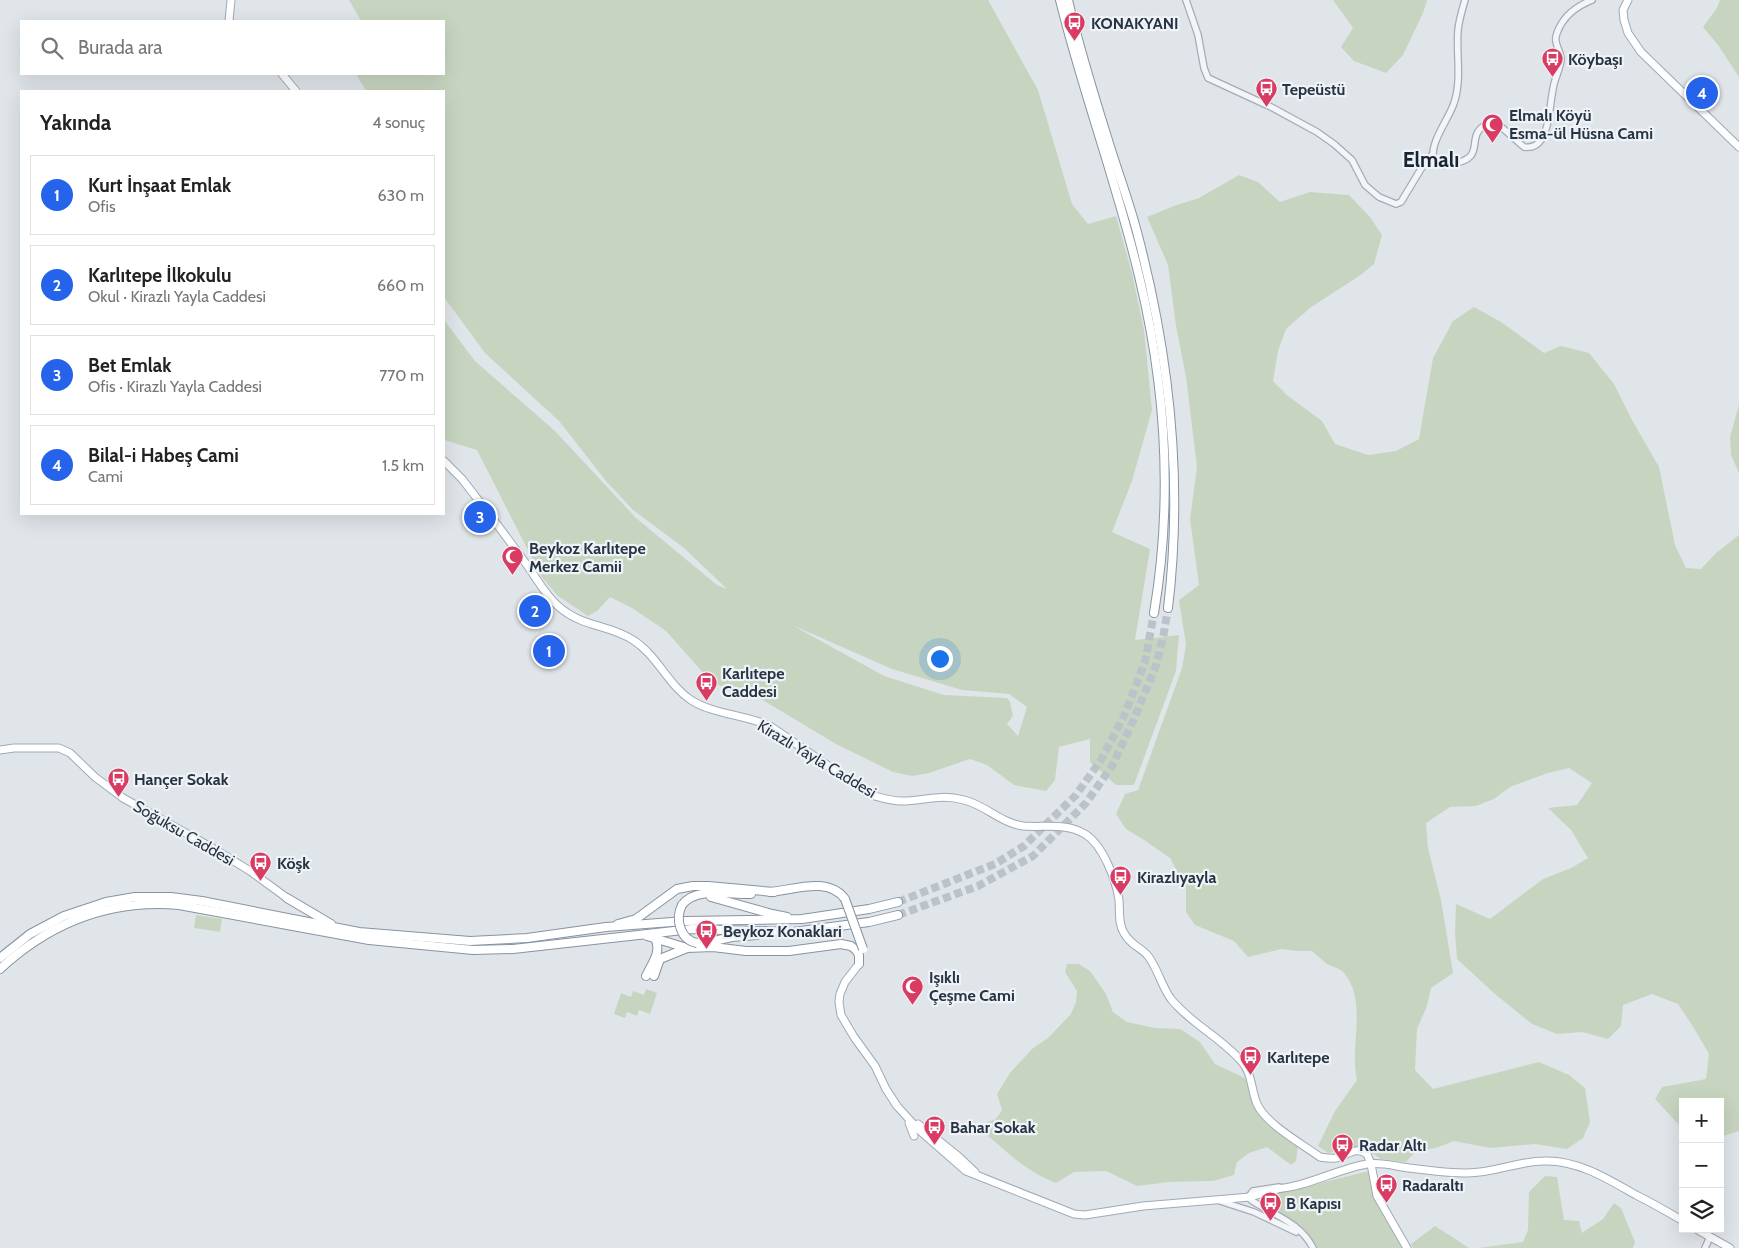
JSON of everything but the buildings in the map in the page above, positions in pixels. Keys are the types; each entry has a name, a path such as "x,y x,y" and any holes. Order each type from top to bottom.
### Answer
{"highway":[{"path":"1060,0 1074,56 1118,198 1139,276 1156,360 1162,402 1166,499 1161,569 1154,613"},
{"path":"1068,0 1090,85 1138,236 1164,357 1170,409 1174,483 1174,546 1168,608"},
{"path":"606,927 636,918 677,889 708,886 774,892"},
{"path":"775,951 690,942 685,938 680,926 678,915 682,905 686,900 700,893 737,895 830,886 839,892 844,899 865,954 863,961 859,964"},
{"path":"700,893 772,914 802,919"},
{"path":"0,958 30,934 52,922 90,906 118,899 152,896 171,897 300,923 372,933 470,941 527,938 606,927 685,922 802,919 869,909 898,902"},
{"path":"288,899 337,928"},
{"path":"285,917 290,910 288,899"},
{"path":"288,899 300,923"},
{"path":"0,969 32,942 51,930 82,917 110,909 158,903 285,917 317,931 369,940 473,950 513,949 692,930 793,932"},
{"path":"298,906 303,912 300,923"},
{"path":"321,914 346,929"},
{"path":"701,943 869,922 898,915"},
{"path":"640,935 687,948 713,947 746,951 775,951 846,945 856,950 859,964"},
{"path":"655,938 659,945 650,976 660,959 687,948"}],"main road":[{"path":"229,20 231,0"},
{"path":"1628,0 1623,10 1624,20 1628,33 1637,46 1739,147"},
{"path":"283,75 295,90"},
{"name":"Kirazlı Yayla Caddesi","path":"445,462 462,479 556,605 583,622 614,631 634,641 652,657 678,688 692,700 707,707 770,726 871,795 887,800 903,801 950,797 982,806 1008,822 1020,826 1061,826 1085,834 1098,848 1112,873 1117,888 1122,931 1130,943 1148,956 1171,999 1197,1025 1232,1051 1243,1062 1247,1069 1257,1105 1274,1124 1320,1157 1337,1158 1360,1150 1383,1166"},
{"name":"Soğuksu Caddesi","path":"0,750 44,746 59,748 70,754 123,798 216,850 288,899"},
{"path":"859,964 845,982 840,994 839,1002 845,1024 875,1066 897,1106 918,1132 930,1140 959,1166 979,1176 1074,1214 1085,1215 1142,1206 1250,1195 1371,1165"},
{"path":"907,1118 918,1132 949,1149 979,1176"},
{"path":"1356,1152 1371,1165"},
{"path":"1356,1152 1362,1158 1360,1166"},
{"path":"1367,1154 1380,1203 1407,1248"},
{"path":"1336,1174 1360,1166 1371,1165 1468,1174 1531,1162 1564,1162 1605,1177 1679,1219"},
{"path":"1374,1180 1383,1166"},
{"path":"1703,1233 1730,1248"}],"street":[{"path":"1186,0 1198,35 1204,68 1208,78 1271,108 1322,136 1352,160 1364,184 1379,197 1396,204 1401,202 1424,164 1432,155 1436,141 1452,110 1457,93 1458,30 1464,0"},
{"path":"1432,155 1436,163 1442,165 1466,161 1472,155 1478,132 1482,127 1490,124 1499,125 1524,147 1533,146 1538,143 1545,130 1561,60 1556,42 1557,31 1564,19 1584,3 1592,0"},
{"path":"1250,1195 1252,1202 1278,1215 1299,1229 1306,1237 1311,1248"},
{"path":"1210,1200 1232,1204 1283,1224 1302,1236 1311,1248"},
{"path":"1705,1248 1710,1237"}],"green space":[{"path":"349,0 988,0 1038,90 1072,204 1088,224 1116,216 1132,273 1144,330 1152,410 1132,481 1112,532 1150,549 1135,640 1179,635 1176,671 1134,785 1116,785 1090,762 1090,739 1059,747 1055,780 1046,791 1014,785 987,765 970,759 929,773 912,776 893,772 836,744 766,702 749,694 718,685 706,676 666,631 632,608 610,597 597,611 588,616 558,596 541,576 477,450 445,440 445,321 475,361 555,431 636,518 717,585 727,589 684,548 633,510 606,481 559,421 485,353 445,298 445,90 365,90 357,75 445,75 445,20 360,20","holes":["792,625 892,669 962,690 1009,694 1027,707 1018,736 1007,724 1013,716 1010,702 1007,698 944,695 884,676"]},
{"path":"1333,0 1427,0 1423,13 1403,55 1386,73 1354,61 1341,47 1353,28"},
{"path":"1720,0 1739,0 1739,77 1718,45 1703,27 1717,8"},
{"path":"1239,175 1258,182 1280,202 1310,192 1349,195 1370,217 1382,235 1374,264 1310,308 1286,329 1278,351 1273,381 1288,396 1322,421 1335,444 1368,455 1396,451 1419,439 1433,358 1453,321 1474,307 1501,322 1544,353 1561,346 1589,353 1614,384 1659,467 1675,545 1686,568 1701,569 1716,553 1739,535 1739,1131 1724,1136 1724,1098 1679,1098 1679,1125 1655,1099 1662,1087 1706,1079 1709,1054 1678,1004 1652,994 1623,1005 1621,1026 1608,1039 1582,1032 1557,1034 1532,1024 1495,994 1457,959 1455,932 1456,904 1490,919 1543,879 1571,868 1588,858 1571,830 1548,808 1577,805 1592,783 1569,768 1548,773 1510,787 1494,799 1476,806 1450,807 1426,823 1428,848 1441,900 1453,973 1431,988 1427,1006 1417,1029 1415,1070 1433,1089 1539,1062 1569,1075 1585,1088 1590,1122 1583,1138 1567,1149 1535,1144 1490,1148 1454,1141 1436,1148 1416,1151 1406,1162 1381,1159 1363,1147 1328,1153 1318,1146 1335,1111 1357,1080 1355,1053 1357,1011 1351,985 1344,973 1327,964 1312,951 1282,949 1248,957 1234,941 1195,925 1186,912 1186,888 1170,858 1126,829 1116,814 1125,794 1138,790 1182,668 1186,645 1179,600 1199,585 1190,519 1197,467 1186,377 1176,326 1168,265 1147,217 1199,198"},
{"path":"1739,405 1739,473 1731,455 1730,437"},
{"path":"196,915 222,919 220,932 194,928"},
{"path":"1067,964 1079,964 1090,971 1106,994 1113,1012 1127,1022 1155,1028 1180,1029 1200,1042 1215,1064 1245,1078 1254,1104 1298,1146 1296,1161 1291,1165 1267,1147 1249,1153 1237,1162 1234,1175 1213,1181 1169,1182 1137,1186 1106,1171 1074,1172 1056,1183 1036,1174 1001,1147 985,1133 985,1123 996,1119 1002,1110 997,1094 1010,1073 1032,1049 1048,1038 1071,1014 1076,1002 1077,991 1065,972"},
{"path":"646,989 657,993 650,1014 639,1010 637,1016 627,1012 625,1018 614,1014 621,993 631,997 633,991 644,995"},
{"path":"1369,1171 1379,1206 1408,1248 1317,1248 1304,1229 1259,1198"},
{"path":"1545,1176 1557,1177 1564,1220 1579,1221 1582,1233 1603,1219 1614,1203 1621,1208 1635,1242 1633,1248 1478,1248 1523,1242 1528,1230 1529,1192"},
{"path":"1435,1226 1469,1248 1413,1248 1411,1244"}],"tunnel":[{"path":"898,915 978,886 1033,856 1086,803 1112,766 1134,719 1156,666 1168,608"},
{"path":"898,902 995,864 1024,846 1076,795 1101,760 1124,716 1145,662 1154,613"}],"place":[{"name":"KONAKYANI","path":"1075,42"},
{"name":"Köybaşı","path":"1552,78"},
{"name":"Bilal-i Habeş Cami","path":"1702,93"},
{"name":"Tepeüstü","path":"1266,108"},
{"name":"Elmalı Köyü Esma-ül Hüsna Cami","path":"1493,143"},
{"name":"Bet Emlak","path":"480,517"},
{"name":"Beykoz Karlıtepe Merkez Camii","path":"513,576"},
{"name":"Karlıtepe İlkokulu","path":"535,611"},
{"name":"Kurt İnşaat Emlak","path":"549,651"},
{"name":"Karlıtepe Caddesi","path":"706,701"},
{"name":"Hançer Sokak","path":"118,798"},
{"name":"Köşk","path":"261,882"},
{"name":"Kirazlıyayla","path":"1121,896"},
{"name":"Beykoz Konaklari","path":"707,950"},
{"name":"Işıklı Çeşme Cami","path":"913,1005"},
{"name":"Karlıtepe","path":"1251,1076"},
{"name":"Bahar Sokak","path":"934,1146"},
{"name":"Radar Altı","path":"1343,1164"},
{"name":"Radaraltı","path":"1386,1204"},
{"name":"B Kapısı","path":"1270,1222"}],"district":[{"name":"Elmalı","path":"1431,159"}]}
